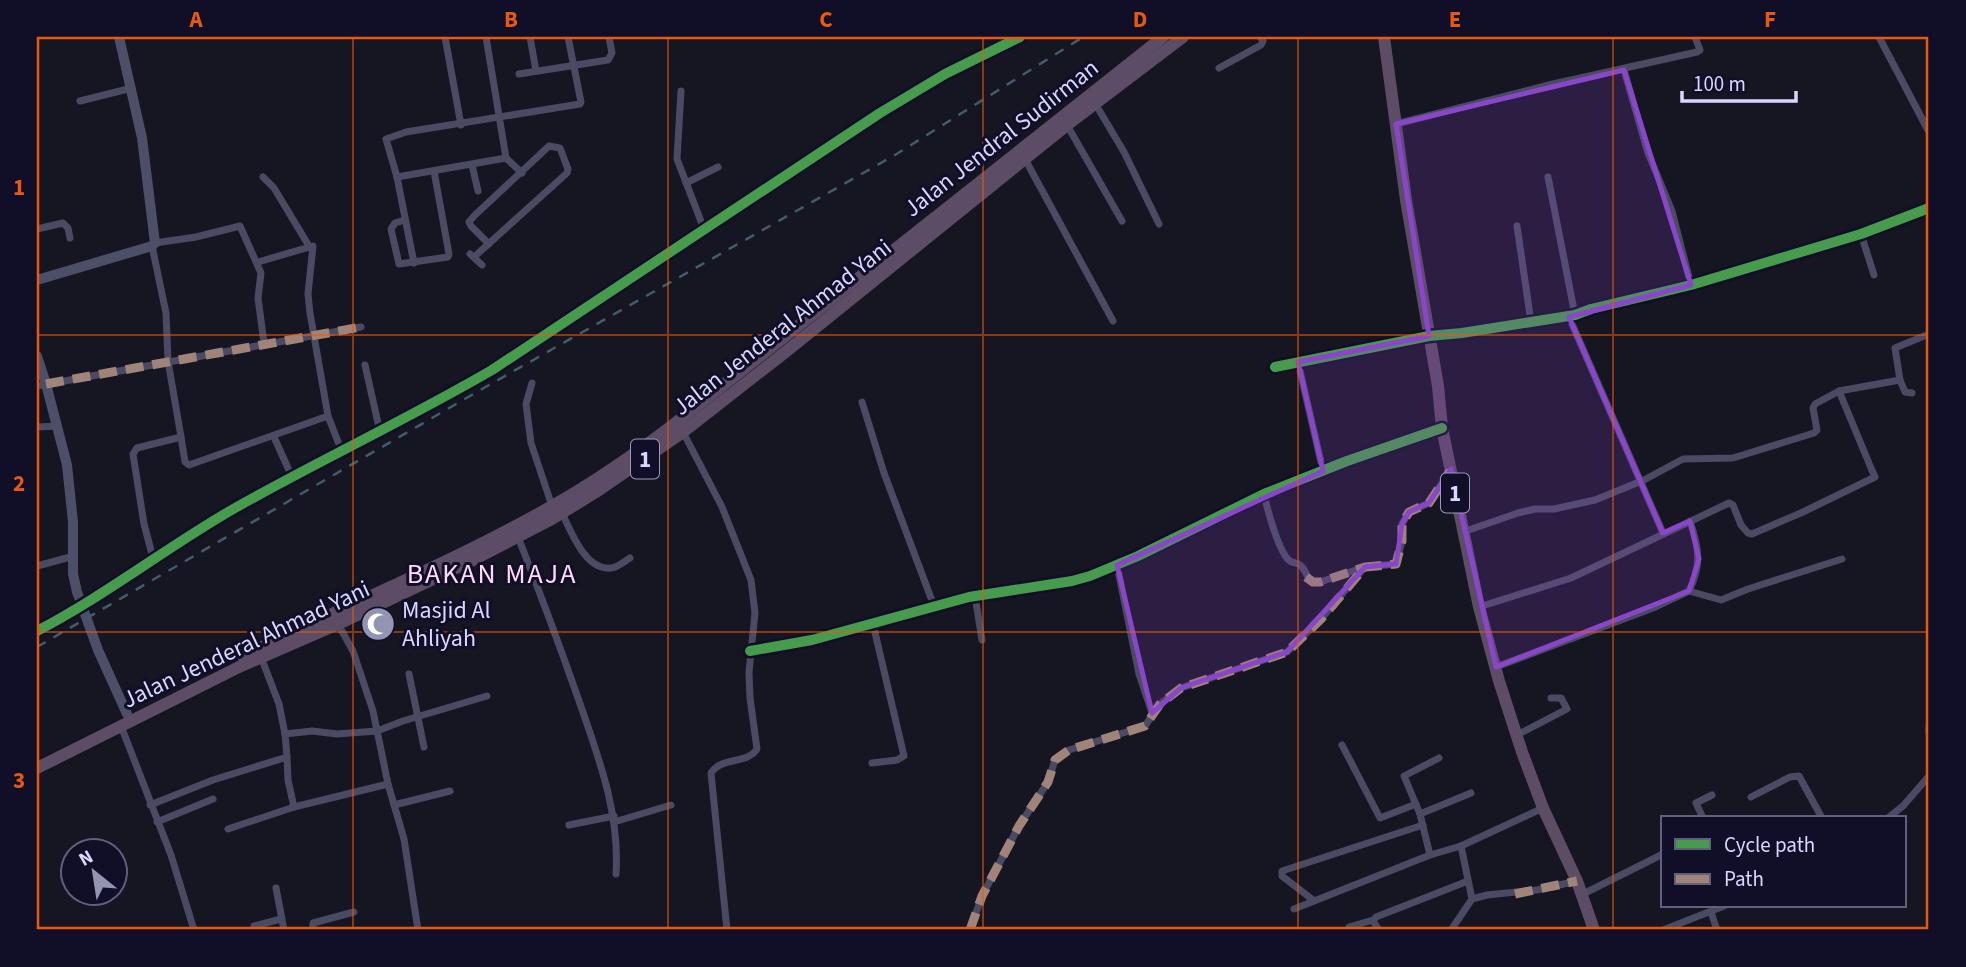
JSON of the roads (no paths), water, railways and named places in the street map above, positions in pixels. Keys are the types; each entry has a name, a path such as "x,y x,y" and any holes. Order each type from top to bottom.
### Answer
{"highway":[{"name":"Jalan Jendral Sudirman","path":"37,761 124,720 299,629 557,509 673,425 1163,37"},
{"name":"Jalan Jenderal Ahmad Yani","path":"37,768 124,720 338,624 518,537 557,509 683,432 1067,125 1182,37"},
{"name":"1","path":"1384,37 1442,428 1479,607 1517,735 1543,808 1583,894 1594,930"}],"street":[{"path":"119,37 132,88 148,176 153,244 166,313 168,361 185,463 189,465 328,416"},
{"path":"445,37 461,125"},
{"path":"486,37 506,158 522,173"},
{"path":"530,37 536,71"},
{"path":"414,263 397,177 386,139 405,132 580,104 568,37"},
{"path":"519,74 610,58 612,53 609,37"},
{"path":"37,631 82,607 153,558 292,477 436,403 502,364 880,113 945,74 1020,37"},
{"path":"1219,68 1261,45 1261,37"},
{"path":"1396,124 1553,83 1623,70 1696,52 1700,50 1695,37"},
{"path":"1879,37 1929,132"},
{"path":"1623,70 1648,153 1672,211 1691,285"},
{"path":"80,101 132,88"},
{"path":"681,91 676,156 702,224"},
{"path":"1096,105 1124,152 1159,223"},
{"path":"1067,125 1122,221"},
{"path":"482,265 472,256 489,244 567,173 560,148 549,146 470,222 489,244"},
{"path":"397,177 506,158"},
{"path":"1025,159 1113,321"},
{"path":"472,165 478,191"},
{"path":"686,183 718,167"},
{"path":"405,219 393,225 392,240 399,264 443,260 449,254 434,171"},
{"path":"263,177 274,188 309,246 313,248 308,294 328,416 342,452"},
{"path":"1548,177 1572,316 1639,482 1663,533"},
{"path":"1275,367 1429,336 1572,316 1691,285 1861,234 1929,208"},
{"path":"690,239 702,224 727,215"},
{"path":"37,229 63,223 68,228 70,238"},
{"path":"37,280 153,244 238,226 245,233 261,273 258,298 264,343"},
{"path":"1517,226 1531,322"},
{"path":"1861,234 1874,275"},
{"path":"258,262 309,246"},
{"path":"42,385 361,327"},
{"path":"1912,393 1905,392 1900,380 1895,348 1929,334"},
{"path":"37,356 42,385 58,426 71,492 73,574 82,607 124,720 150,805 171,855 194,930"},
{"path":"1297,362 1323,471"},
{"path":"365,365 380,432"},
{"path":"1463,532 1518,513 1595,500 1639,482 1683,459 1733,458 1814,433 1817,430 1814,406 1839,391 1900,380"},
{"path":"532,383 526,404 531,443 557,509 588,559 599,566 611,568 630,558"},
{"path":"1479,607 1571,578 1730,503 1734,505 1741,525 1752,534 1874,478 1839,391"},
{"path":"862,402 881,464 933,606"},
{"path":"37,428 58,426"},
{"path":"750,651 812,640 975,596 1072,581 1118,565 1264,494 1442,428"},
{"path":"683,432 722,507 751,580 755,613 750,651 750,698 757,749 751,755 720,763 711,773 727,930"},
{"path":"153,558 144,524 133,454 137,448 181,437"},
{"path":"274,437 292,477"},
{"path":"1264,494 1282,549 1288,559 1301,566 1311,581 1332,579 1365,567 1396,564 1402,541 1402,524 1409,512 1429,503 1450,471"},
{"path":"1496,667 1653,608 1689,591 1696,576 1699,559 1699,549 1690,521"},
{"path":"518,537 553,625 606,779 614,819 616,874"},
{"path":"37,566 74,556"},
{"path":"1689,591 1716,601 1721,600 1842,559"},
{"path":"1118,565 1139,674 1152,713"},
{"path":"970,930 982,896 1019,826 1048,782 1055,760 1069,750 1137,731 1150,722 1152,713 1160,704 1181,688 1287,652 1321,619 1365,567"},
{"path":"975,596 982,640"},
{"path":"338,624 353,651 365,685 404,839 418,930"},
{"path":"872,763 897,760 904,755 873,624"},
{"path":"261,657 279,704 294,807"},
{"path":"409,674 424,747"},
{"path":"285,734 377,731 487,696"},
{"path":"1517,735 1567,709 1561,698 1551,698"},
{"path":"1929,726 1929,733"},
{"path":"1342,745 1380,818 1416,804"},
{"path":"150,805 213,780 287,757"},
{"path":"1430,855 1420,814 1405,780 1405,774 1439,758"},
{"path":"1751,797 1790,777 1799,776 1821,816"},
{"path":"1890,816 1929,776"},
{"path":"228,829 294,807 388,784"},
{"path":"394,805 450,791"},
{"path":"1420,814 1471,793"},
{"path":"1702,816 1697,802 1712,795"},
{"path":"157,822 213,799"},
{"path":"569,825 614,819 671,806"},
{"path":"1294,909 1430,855 1461,846 1543,808"},
{"path":"1312,900 1282,876 1282,871 1423,825"},
{"path":"1461,846 1472,900"},
{"path":"1583,894 1661,855"},
{"path":"1349,927 1373,920 1468,881"},
{"path":"1451,930 1472,900 1487,895 1537,890 1577,881"},
{"path":"276,888 284,930"},
{"path":"1663,930 1720,908"},
{"path":"313,930 313,923 354,912"},
{"path":"1711,912 1717,930"},
{"path":"254,926 281,919"},
{"path":"1373,920 1379,930"}],"railway":[{"path":"37,647 482,389 895,155 1083,37"}],"place":[{"name":"Masjid Al Ahliyah","path":"378,624"}],"district":[{"name":"BAKAN MAJA","path":"492,573"}]}
